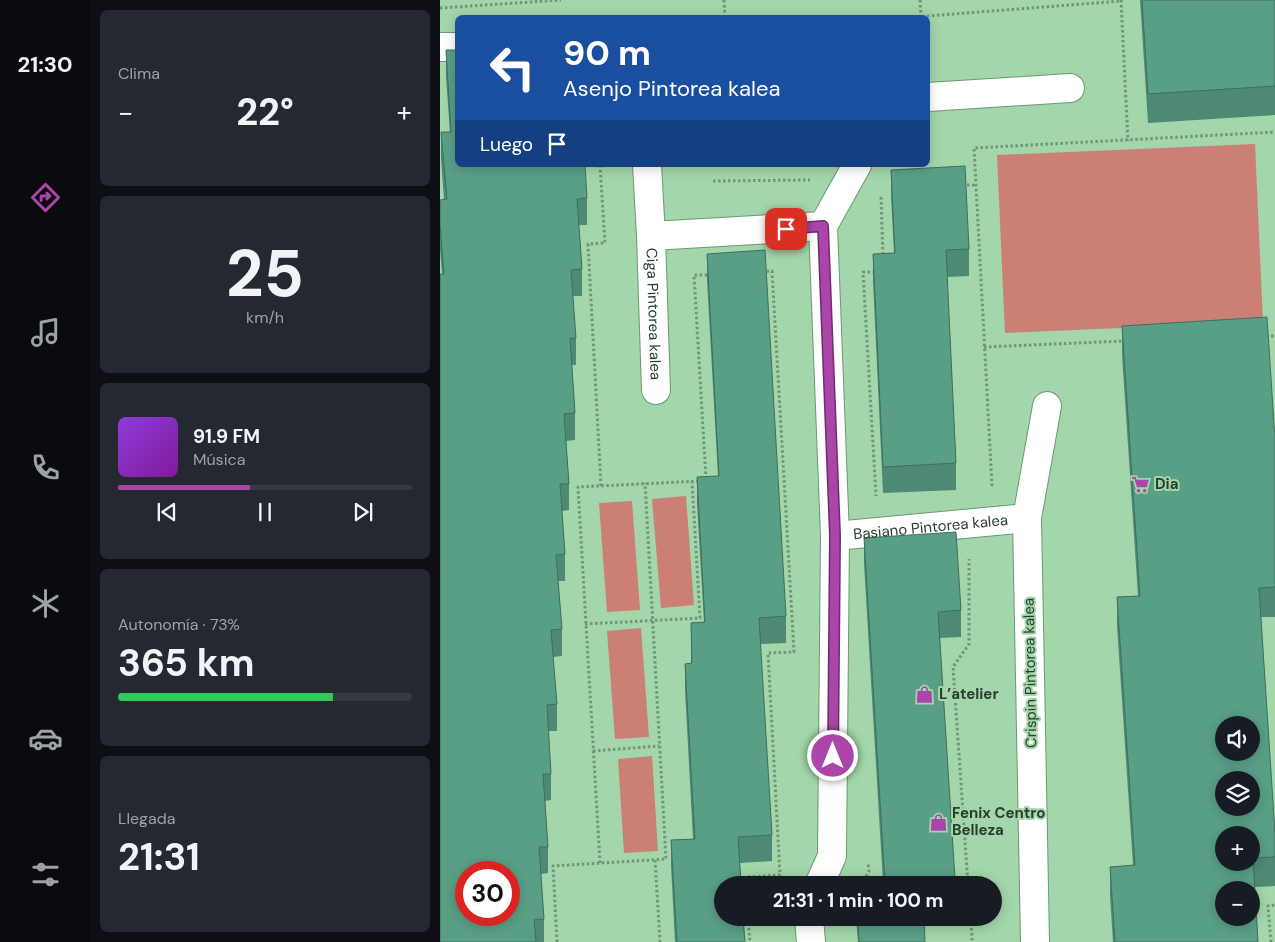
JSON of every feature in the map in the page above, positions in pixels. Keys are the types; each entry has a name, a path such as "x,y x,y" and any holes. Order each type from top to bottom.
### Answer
{"street":[{"path":"440,47 455,47"},
{"path":"930,97 1070,88"},
{"name":"Ciga Pintorea kalea","path":"647,167 656,390"},
{"path":"651,236 823,226 856,167"},
{"name":"Basiano Pintorea kalea","path":"823,226 835,536 832,856 823,876"},
{"name":"Crispin Pintorea kalea","path":"1035,942 1027,518 1047,406"},
{"name":"Basiano Pintorea kalea","path":"835,536 1027,518"},
{"path":"810,926 811,942"}],"path":[{"path":"440,8 561,0"},
{"path":"724,0 725,15"},
{"path":"920,0 921,15"},
{"path":"930,15 1121,0 1128,141"},
{"path":"992,494 974,148 1275,132"},
{"path":"600,167 605,243 588,244 601,486"},
{"path":"713,182 818,180"},
{"path":"957,185 976,185"},
{"path":"880,187 884,263"},
{"path":"753,272 772,271 794,652 768,653 780,875 763,876"},
{"path":"876,501 863,272 877,272"},
{"path":"600,863 578,487 706,481 694,275 714,274"},
{"path":"1265,336 1275,336"},
{"path":"984,347 1130,341"},
{"path":"586,624 700,618 692,481"},
{"path":"557,942 553,866 666,859 645,484"},
{"path":"967,876 954,667 969,644 969,556"},
{"path":"593,751 659,746"},
{"path":"655,860 660,942"},
{"path":"867,876 869,872 868,862"},
{"path":"1271,942 1268,906 1275,905"},
{"path":"749,926 750,942"},
{"path":"971,926 972,942"}],"shaded area":[{"path":"1255,144 1263,322 1005,333 997,155"},
{"path":"686,496 694,605 661,608 652,499"},
{"path":"632,501 640,610 607,612 599,503"},
{"path":"641,628 649,737 615,739 607,631"},
{"path":"652,756 658,851 624,853 618,759"}],"building":[{"path":"1142,0 1275,0 1275,86 1148,94"},
{"path":"446,50 455,50 455,167 585,167 587,198 577,199 582,269 571,270 576,338 570,338 575,413 564,414 569,484 560,484 565,554 556,555 562,629 551,630 557,704 547,705 551,774 543,774 548,847 539,847 544,919 534,920 536,942 440,942 440,274 444,274 440,200 447,199 441,132 451,132"},
{"path":"965,166 969,249 946,250 956,463 883,467 873,254 895,253 891,170"},
{"path":"765,250 786,616 759,618 772,835 738,837 740,876 714,876 714,926 744,926 745,942 677,942 671,840 695,839 685,664 692,663 691,623 705,622 697,477 719,476 707,254"},
{"path":"1267,317 1275,439 1275,587 1259,588 1275,857 1260,858 1260,826 1215,826 1215,871 1254,871 1254,881 1215,881 1215,926 1257,926 1258,942 1115,942 1110,867 1135,865 1117,597 1140,596 1122,326"},
{"path":"956,532 961,610 938,612 955,876 885,876 864,538"},
{"path":"858,926 924,926 925,942 859,942"}],"place":[{"name":"Dia","path":"1141,484"},
{"name":"L’atelier","path":"925,694"},
{"name":"Fenix Centro Belleza","path":"938,822"}],"route":[{"path":"786,229 823,226 835,536 833,756"}]}
